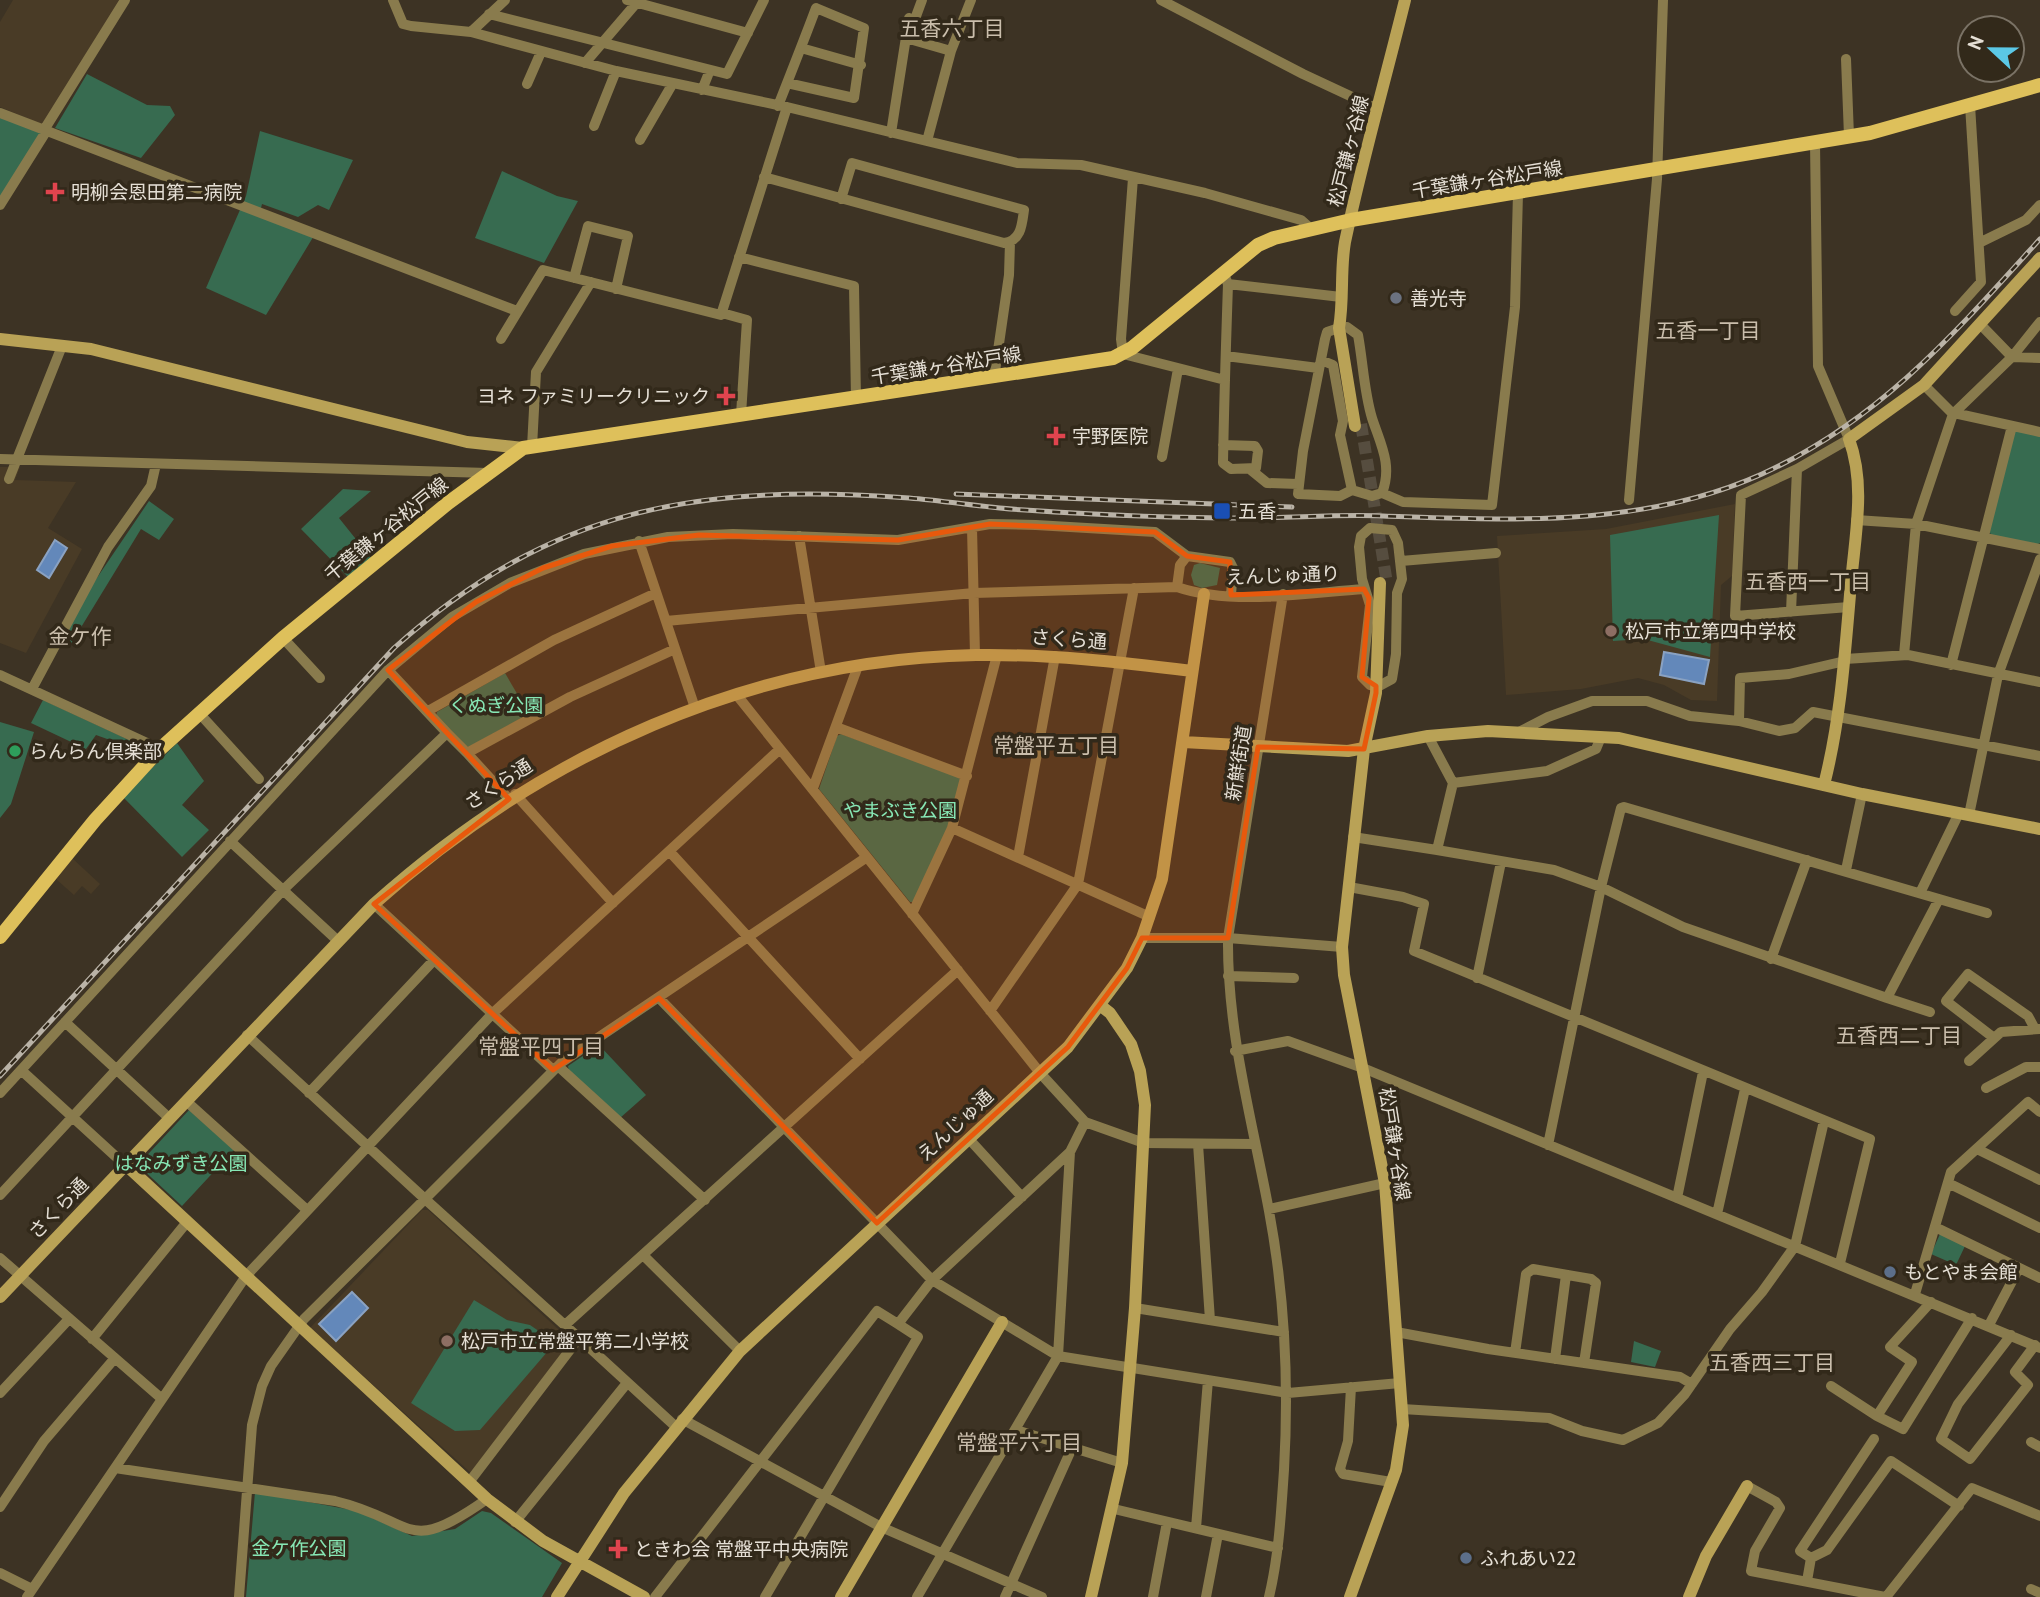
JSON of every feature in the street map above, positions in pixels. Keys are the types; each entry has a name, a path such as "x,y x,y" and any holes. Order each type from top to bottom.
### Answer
{"main road":[{"name":"千葉鎌ヶ谷松戸線","path":"0,937 95,820 160,749 283,638 488,473 527,447 1103,360 1123,354 1226,278 1258,245 1310,228 1815,143 2040,86"}],"street":[{"path":"0,205 125,0"},
{"path":"393,0 403,24 471,32 616,71 783,107 1017,163 1081,165 1205,193 1301,220 1310,228"},
{"path":"471,32 505,0"},
{"path":"489,14 727,74 764,0"},
{"path":"891,133 906,38 922,0"},
{"path":"927,141 951,51 971,0"},
{"path":"1161,0 1173,3 1303,74 1378,108"},
{"name":"松戸鎌ヶ谷線","path":"1344,331 1342,267 1405,0"},
{"path":"1629,500 1658,170 1663,0"},
{"path":"585,63 634,1 748,33"},
{"path":"721,314 764,177 787,83 816,8 864,28 861,65 854,98 787,83"},
{"path":"906,38 951,51"},
{"path":"801,48 861,65"},
{"path":"527,84 541,52"},
{"path":"1846,59 1849,136"},
{"path":"702,90 710,70"},
{"path":"594,126 616,71"},
{"path":"639,140 673,83"},
{"path":"1955,311 1981,282 1970,105"},
{"path":"0,113 517,311"},
{"path":"1815,143 1818,366 1849,439 1859,472 1840,716 1824,785"},
{"path":"764,177 841,199 1004,243 1019,235 1024,210 858,163 852,163 841,199"},
{"path":"1133,178 1121,339 1123,354 1225,380"},
{"path":"1382,493 1387,481 1386,469 1380,432 1372,419 1358,335 1344,331 1327,332 1319,364 1298,495 1340,496 1352,490 1372,496 1382,493 1403,502 1492,505 1515,307 1518,193"},
{"path":"1979,243 2026,220 2040,205"},
{"path":"575,278 588,226 628,236 615,289"},
{"path":"994,378 1009,275 1007,264 1010,242"},
{"path":"739,257 854,286 856,399"},
{"path":"1849,607 1735,616 1741,495 1797,469 1849,439 1924,386 2040,258"},
{"path":"501,339 543,270 747,320 741,415"},
{"path":"1298,484 1267,483 1251,470 1224,466 1226,278 1341,297"},
{"path":"0,339 91,349 467,442 527,447 536,372 591,282"},
{"path":"1904,655 1916,524 1953,414 2012,357 2040,322"},
{"path":"1981,325 2012,357 2040,358"},
{"path":"1344,331 1358,425"},
{"path":"9,479 62,346"},
{"path":"1226,356 1333,365 1343,421 1340,435 1352,490"},
{"path":"1162,457 1178,369"},
{"path":"1924,386 1953,414 2040,432"},
{"path":"1951,665 2012,426"},
{"path":"1223,445 1257,448 1257,465 1251,470"},
{"path":"0,459 488,473"},
{"path":"32,689 108,547 151,486 156,464"},
{"path":"1791,612 1797,469"},
{"path":"1856,520 1916,524 2040,549"},
{"path":"0,1093 388,670 452,617 510,583 584,554 639,541 699,535 898,540 990,524 1155,532 1187,556 1230,562 1233,568 1231,596"},
{"path":"972,528 975,655"},
{"path":"1364,530 1392,530 1401,561 1402,579 1397,593 1396,654 1392,679 1377,688 1362,677 1370,605 1364,589 1359,547 1364,530"},
{"path":"799,536 821,672"},
{"path":"639,541 695,708"},
{"path":"1401,561 1496,553"},
{"path":"1177,587 1180,565 1187,556"},
{"path":"1920,893 1964,814 1998,675 2040,559"},
{"name":"松戸鎌ヶ谷線","path":"1350,1597 1401,1446 1402,1409 1385,1183 1344,975 1342,947 1364,749 1385,653 1383,583"},
{"path":"990,1011 1078,884 1134,587"},
{"name":"えんじゅ通り","path":"666,621 974,593 1177,587 1204,594 1231,596 1364,589"},
{"path":"428,712 554,640 656,593"},
{"name":"えんじゅ通","path":"557,1597 624,1493 740,1351 1041,1074 1068,1047 1127,968 1150,917 1164,869 1204,594"},
{"name":"新鮮街道","path":"1269,1597 1278,1548 1288,1393 1277,1258 1236,1051 1228,976 1228,938 1283,594"},
{"path":"283,638 320,678"},
{"path":"467,753 570,697 675,649"},
{"path":"912,914 952,828 997,655"},
{"name":"さくら通","path":"0,1297 374,904 449,840 512,797 584,755 695,708 736,694 821,672 858,666 997,655 1055,656 1192,671"},
{"path":"1739,721 1740,678 1789,674 1845,660 1904,655 2040,682"},
{"path":"1018,858 1055,656"},
{"path":"813,789 858,666"},
{"path":"388,670 613,903"},
{"path":"0,676 160,749"},
{"path":"736,694 1041,1074 1085,1122 1144,1143 1254,1144"},
{"path":"1519,732 1548,717 1592,701 1647,701 1690,716 1787,730 1801,724 1813,712 2040,756"},
{"path":"199,713 259,779"},
{"path":"836,727 967,776"},
{"path":"1184,742 1312,751 1364,749 1428,736 1519,732 1601,737 1643,743 1862,794 2040,829"},
{"path":"0,1195 282,891 447,733"},
{"path":"1428,736 1453,783 1437,850"},
{"path":"1453,783 1547,771 1596,749 1601,737"},
{"path":"0,1573 30,1593 246,1276 493,1013 780,749"},
{"path":"1846,870 1862,794"},
{"path":"1548,1145 1620,808 1846,870 1987,913"},
{"path":"952,828 1150,917"},
{"path":"1353,837 1554,870 1601,887 1683,928 1930,1012"},
{"path":"230,841 337,940"},
{"path":"670,852 860,1059"},
{"path":"239,1597 252,1425 262,1386 279,1353 301,1327 304,1319 555,1068 867,857"},
{"path":"1771,959 1807,860"},
{"path":"1477,978 1501,862"},
{"path":"1349,887 1403,897 1424,904 1414,951 1870,1139 1840,1263"},
{"path":"1887,998 1939,899"},
{"path":"374,904 705,1200"},
{"path":"1142,938 1228,938 1342,947"},
{"path":"309,1093 434,960"},
{"path":"565,1325 958,970"},
{"path":"1969,1060 2001,1032 2037,1029 2028,1016 1968,974 1946,1002 1994,1038"},
{"path":"1228,976 1294,978"},
{"path":"659,998 932,1280 1058,1356 1288,1393 1400,1383"},
{"path":"1091,1597 1114,1509 1122,1462 1135,1308 1145,1105 1140,1071 1131,1044 1110,1013 1101,1006"},
{"path":"65,1022 169,1118"},
{"path":"247,1035 627,1383 679,1423 758,1461 881,1527 1039,1596"},
{"path":"1236,1051 1288,1041 1363,1068 1915,1294 1989,1325 2011,1335 2037,1347 2015,1371 2028,1385 1970,1459 1941,1439 1958,1404 2011,1335"},
{"path":"1986,1088 2026,1067 2040,1067"},
{"path":"21,1070 487,1499 515,1522 644,1597"},
{"path":"1677,1198 1703,1072"},
{"path":"1717,1214 1745,1089"},
{"path":"186,1101 307,1210"},
{"path":"1915,1294 1951,1172 2028,1102 2040,1112"},
{"path":"1402,1409 1549,1418 1582,1432 1623,1440 1658,1423 1692,1384 1730,1328 1762,1292 1795,1246 1824,1121"},
{"path":"898,1324 932,1280 1070,1152 1085,1122"},
{"path":"969,1139 1022,1197"},
{"path":"1198,1144 1210,1320"},
{"path":"1977,1149 2040,1180"},
{"path":"918,1597 1058,1356 1070,1152"},
{"path":"1269,1209 1385,1183"},
{"path":"1948,1183 2040,1228"},
{"path":"92,1339 187,1222"},
{"path":"1935,1227 2040,1278"},
{"path":"644,1256 740,1351"},
{"path":"0,1258 162,1399"},
{"path":"1989,1325 2019,1268"},
{"path":"1515,1353 1526,1274 1532,1269 1591,1279 1596,1283 1584,1363"},
{"path":"1555,1359 1566,1275"},
{"path":"1877,1416 1912,1362 1890,1347 1931,1302"},
{"path":"1135,1308 1284,1332"},
{"path":"656,1597 758,1461 877,1311 918,1337 765,1597"},
{"path":"1831,1386 1877,1416 1903,1429 1972,1318"},
{"path":"0,1393 69,1319"},
{"path":"841,1597 1002,1322"},
{"path":"1396,1332 1515,1353 1680,1377 1692,1384"},
{"path":"470,1482 579,1338"},
{"path":"0,1507 44,1441 115,1358"},
{"path":"1196,1528 1208,1380"},
{"path":"515,1522 627,1383"},
{"path":"1351,1387 1348,1441 1340,1469 1343,1474 1391,1482"},
{"path":"1016,1430 1122,1462"},
{"path":"1811,1558 1800,1551 1874,1439"},
{"path":"1005,1597 1072,1448"},
{"path":"1811,1558 1827,1550 1891,1461 1959,1506"},
{"path":"115,1468 356,1506 399,1527 421,1532 448,1525 487,1499"},
{"path":"1689,1597 1706,1556 1747,1486 1776,1502 1780,1508 1755,1551 1751,1571 1885,1597 1972,1488 2040,1516"},
{"path":"1114,1509 1278,1548"},
{"path":"1153,1597 1167,1522"},
{"path":"1206,1597 1218,1534"},
{"path":"1807,1581 1811,1558"}],"highlighted area":[{"path":"990,524 1155,532 1187,556 1230,562 1231,595 1364,589 1369,598 1362,677 1376,686 1376,693 1364,749 1258,747 1228,938 1142,938 1127,968 1068,1047 877,1223 659,998 553,1070 374,904 509,799 388,670 476,602 543,568 612,546 699,535 898,540"}],"shaded area":[{"path":"13,0 119,0 43,125 0,107 0,22"},
{"path":"0,467 20,467 15,480 76,482 48,528 82,549 26,653 0,643"},
{"name":"松戸市立第四中学校","path":"1735,504 1732,576 1721,585 1717,701 1691,700 1664,685 1638,678 1581,689 1506,695 1497,536 1606,529"},
{"path":"72,858 100,884 91,894 82,886 74,895 57,880 57,876"},
{"name":"松戸市立常盤平第二小学校","path":"422,1210 428,1210 569,1339 569,1343 471,1473 310,1328"}],"green space":[{"path":"87,74 147,105 170,106 175,115 141,158 55,128"},
{"path":"0,117 42,132 0,200"},
{"path":"260,131 353,160 329,210 318,205 298,217 262,204 260,212 315,234 266,315 206,288 246,196"},
{"path":"502,171 557,196 578,201 544,263 475,238"},
{"path":"2015,430 2040,436 2040,543 2036,545 1991,535 1989,530"},
{"path":"343,489 371,491 339,518 371,558 348,577 301,529"},
{"path":"149,501 174,519 159,540 141,529 69,647 58,642 84,597"},
{"path":"1719,515 1710,657 1644,639 1613,641 1610,535"},
{"path":"1200,563 1220,568 1217,585 1202,588 1194,585 1191,575 1194,565"},
{"name":"くぬぎ公園","path":"505,673 529,714 469,747 465,746 436,716 437,712"},
{"path":"43,700 140,745 138,750 96,735 86,749 31,723"},
{"name":"らんらん倶楽部","path":"0,722 34,732 11,804 0,818"},
{"name":"やまぶき公園","path":"841,734 959,777 961,781 951,820 914,902 910,902 819,789 837,736"},
{"path":"177,743 204,781 182,805 209,830 182,857 123,797"},
{"path":"599,1045 646,1095 620,1118 569,1071 568,1066"},
{"name":"はなみずき公園","path":"189,1110 234,1150 182,1206 138,1165"},
{"path":"1940,1234 1965,1246 1956,1265 1931,1254"},
{"path":"474,1300 507,1320 530,1325 546,1336 548,1351 480,1430 455,1431 411,1403"},
{"path":"1634,1341 1661,1351 1655,1367 1631,1362"},
{"name":"金ケ作公園","path":"255,1492 357,1511 412,1536 455,1529 482,1511 491,1513 562,1563 542,1597 246,1597"}],"water":[{"path":"55,540 67,548 49,578 37,570"},
{"path":"1664,652 1709,660 1704,684 1660,675"},
{"path":"352,1292 368,1308 336,1341 319,1324"}],"tunnel":[{"path":"1361,424 1387,583"}],"railway":[{"path":"0,1076 394,648 453,600 512,563 572,534 634,514 697,501 764,495 834,494 909,498 1053,512 1221,518 1366,516 1528,519 1576,517 1670,504 1717,491 1762,474 1843,428 1913,372 2040,239"},
{"path":"956,494 1292,507"}],"place":[{"name":"明柳会恩田第二病院","path":"55,192"},
{"name":"善光寺","path":"1396,298"},
{"name":"ヨネ ファミリークリニック","path":"726,396"},
{"name":"宇野医院","path":"1056,436"},
{"name":"五香","path":"1222,511"},
{"name":"松戸市立第四中学校","path":"1611,631"},
{"name":"らんらん倶楽部","path":"15,751"},
{"name":"もとやま会館","path":"1890,1272"},
{"name":"松戸市立常盤平第二小学校","path":"447,1341"},
{"name":"ときわ会 常盤平中央病院","path":"618,1549"},
{"name":"ふれあい22","path":"1466,1558"}],"district":[{"name":"五香六丁目","path":"952,28"},
{"name":"五香一丁目","path":"1708,330"},
{"name":"五香西一丁目","path":"1808,581"},
{"name":"金ケ作","path":"80,636"},
{"name":"常盤平五丁目","path":"1056,745"},
{"name":"五香西二丁目","path":"1899,1035"},
{"name":"常盤平四丁目","path":"541,1046"},
{"name":"五香西三丁目","path":"1772,1362"},
{"name":"常盤平六丁目","path":"1019,1442"}]}
